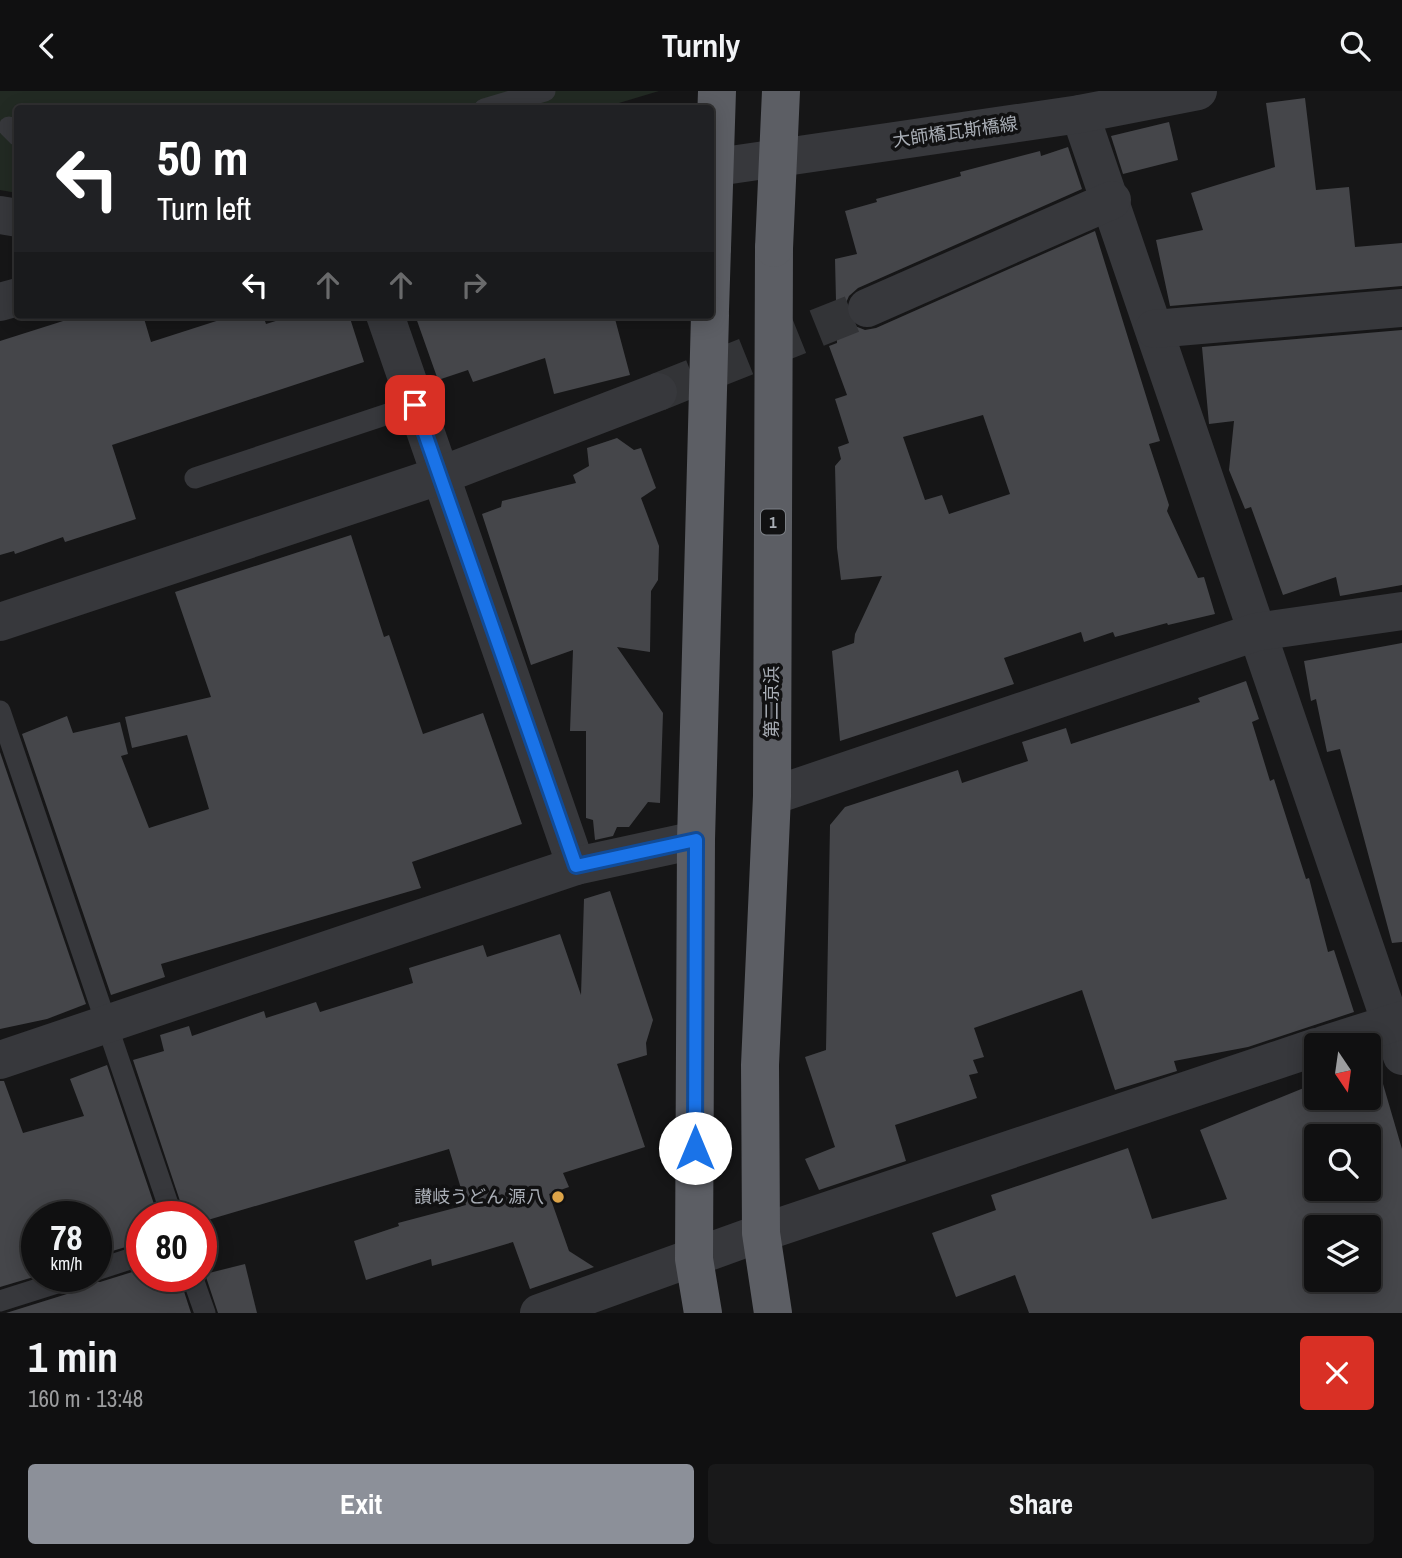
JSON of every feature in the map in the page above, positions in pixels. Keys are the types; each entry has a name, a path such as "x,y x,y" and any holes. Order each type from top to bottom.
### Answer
{"highway":[{"path":"714,186 717,91"},
{"name":"第二京浜","path":"773,1313 761,1233 760,1065 772,796 774,248 781,91"},
{"path":"703,1313 694,1259 696,840 710,319"}],"street":[{"name":"大師橋瓦斯橋線","path":"714,167 1080,114 1198,91"},
{"path":"1080,114 1112,200 1256,632 1398,1033"},
{"path":"867,308 1112,200"},
{"path":"1154,329 1402,307"},
{"path":"386,319 576,866"},
{"path":"0,622 439,476 658,392"},
{"path":"772,796 1256,632 1402,611"},
{"path":"0,1061 576,866 696,840"},
{"path":"538,1313 761,1233 1304,1051"}],"lane":[{"path":"498,105 545,91"},
{"path":"195,478 415,405"},
{"path":"0,711 109,1024 167,1201"},
{"path":"0,1301 28,1292"},
{"path":"198,1292 205,1313"}],"shaded area":[{"path":"0,91 659,91 612,105 14,105 14,192 0,190"}],"building":[{"path":"1305,98 1316,190 1349,187 1355,247 1402,243 1402,286 1170,306 1156,240 1203,230 1191,193 1275,167 1266,103"},
{"path":"1169,122 1178,160 1123,174 1111,136"},
{"path":"1068,147 1082,189 858,288 849,296 845,305 847,316 855,326 865,330 876,328 1095,231 1160,441 1149,444 1169,505 1167,511 1198,578 1204,577 1215,614 1115,637 1113,632 1084,642 1081,632 1004,658 1014,684 840,741 832,651 854,643 855,634 882,576 841,580 837,548 835,466 841,459 838,447 849,443 835,399 847,395 829,346 837,343 835,259 857,254 845,211 877,202 876,199 961,176 960,172 1040,151 1041,156","holes":["983,415 1010,494 949,514 942,495 925,500 903,437"]},
{"path":"69,319 144,319 151,342 223,319 264,319 266,324 282,319 350,319 364,362 112,445 136,519 65,542 63,537 15,554 14,551 0,555 0,341"},
{"path":"416,319 615,319 630,375 554,394 545,358 473,382 468,370 438,380"},
{"path":"1402,330 1402,585 1340,596 1336,577 1283,595 1251,507 1245,509 1229,470 1234,421 1209,424 1202,347"},
{"path":"617,438 634,450 641,448 656,488 641,498 659,546 658,580 651,591 650,652 617,647 663,713 660,803 648,802 629,827 617,827 613,836 595,840 593,820 586,818 586,731 570,731 573,650 531,665 482,514 501,507 502,501 576,483 573,475 589,466 587,448"},
{"path":"351,535 384,637 389,635 423,734 483,713 522,824 412,862 421,888 161,964 165,977 111,995 22,734 67,716 73,733 120,722 128,754 121,756 149,828 209,809 187,735 132,748 125,717 211,697 175,592"},
{"path":"1402,643 1402,942 1392,943 1340,749 1327,752 1316,699 1311,701 1304,661"},
{"path":"1246,681 1259,719 1252,722 1270,781 1274,779 1306,879 1309,878 1328,952 1334,950 1354,1012 1248,1047 1174,1061 1177,1071 1115,1090 1082,990 974,1028 984,1057 973,1060 978,1073 969,1075 977,1098 895,1125 906,1161 819,1190 805,1159 835,1147 805,1057 826,1050 830,825 845,807 958,770 962,783 1028,761 1022,742 1066,728 1071,744 1200,702 1198,698"},
{"path":"0,752 86,1004 47,1019 0,1029"},
{"path":"610,891 653,1020 646,1043 647,1055 617,1064 645,1147 563,1173 569,1187 549,1194 569,1251 594,1267 530,1289 513,1242 432,1266 431,1259 366,1280 354,1241 399,1226 398,1223 466,1205 449,1149 217,1217 217,1201 180,1201 133,1060 164,1051 160,1035 189,1026 192,1036 264,1011 266,1018 316,1002 320,1012 413,983 409,968 483,945 487,957 560,934 581,995 584,899"},
{"path":"107,1065 153,1201 126,1201 126,1247 112,1251 112,1201 21,1201 21,1281 0,1287 0,1081 4,1081 23,1133 84,1116 70,1079"},
{"path":"1381,1077 1402,1149 1402,1313 1029,1313 1015,1275 956,1297 932,1233 996,1210 991,1195 1128,1148 1152,1219 1227,1199 1200,1130 1304,1088 1304,1110 1381,1110"},
{"path":"245,1264 257,1313 218,1313 211,1292 217,1292 217,1271"},
{"path":"126,1274 126,1292 184,1292 191,1313 6,1313 73,1292 112,1292 112,1278"}],"tunnel":[{"path":"658,392 867,308"}],"place":[{"name":"讃岐うどん 源八","path":"558,1197"}],"route":[{"path":"415,405 576,866 696,840 695,1148"}]}
